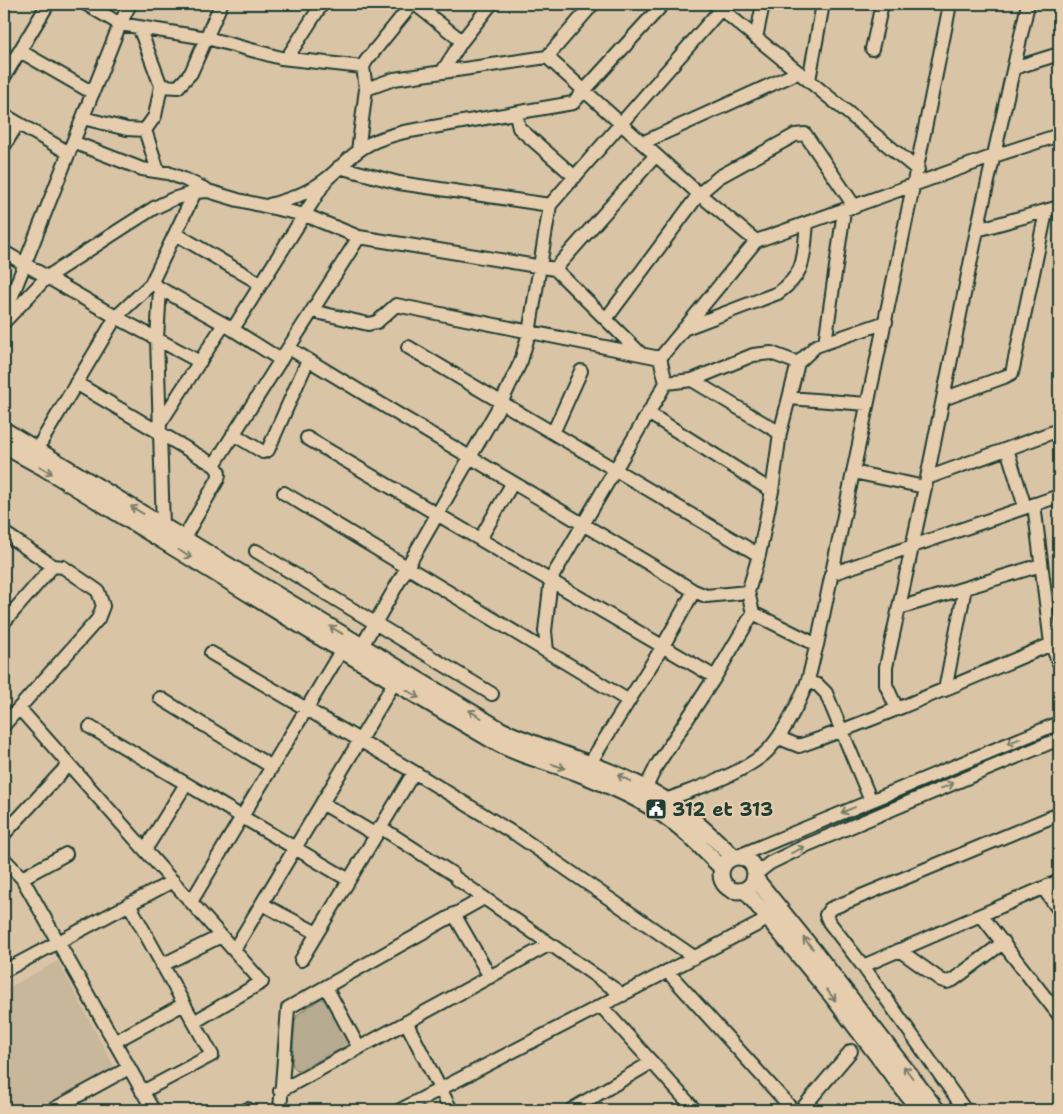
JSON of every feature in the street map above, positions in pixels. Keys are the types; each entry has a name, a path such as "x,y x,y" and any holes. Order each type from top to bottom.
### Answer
{"main road":[{"path":"4,430 501,730 523,740 590,763 666,800 677,807 736,857"},
{"path":"4,446 44,468 341,651 494,742 601,782 649,806 675,823 722,868"},
{"path":"736,857 745,858 754,867 755,876 753,883 745,890 738,891 726,886 723,881 722,868 724,863 736,857"},
{"path":"755,876 937,1110"},
{"path":"745,890 826,988 919,1110"}],"street":[{"path":"4,77 48,4"},
{"path":"86,4 120,24 207,38 281,58 363,67"},
{"path":"4,316 120,24 130,4"},
{"path":"161,86 178,87 191,74 221,4"},
{"path":"287,58 322,4"},
{"path":"358,151 366,89 363,67 413,4 462,40"},
{"path":"442,72 462,40 491,4"},
{"path":"366,89 394,79 547,57 593,4"},
{"path":"267,206 294,197 328,178 358,151 377,140 404,132 573,103 663,4"},
{"path":"756,38 764,4"},
{"path":"804,76 823,4"},
{"path":"872,49 882,4"},
{"path":"666,800 723,778 765,754 779,738 807,682 817,645 886,322 896,262 918,170 950,4"},
{"path":"897,709 886,684 886,667 977,230 1028,4"},
{"path":"362,646 501,403 521,361 529,333 550,205 621,124 718,6 918,170"},
{"path":"139,27 161,86 155,116 144,130"},
{"path":"20,51 93,93"},
{"path":"1014,68 1059,54"},
{"path":"547,57 699,194 756,241"},
{"path":"642,143 804,76"},
{"path":"516,113 520,128 575,177"},
{"path":"4,115 71,148 142,169 168,173 186,180 202,191 305,215 360,237 555,269 641,354"},
{"path":"83,118 126,129 144,130"},
{"path":"4,146 18,123"},
{"path":"144,130 158,172"},
{"path":"606,319 699,194 719,177 795,135 805,134 849,209 825,343"},
{"path":"660,358 756,241 994,156 1059,135"},
{"path":"555,269 656,155"},
{"path":"339,168 399,183 550,205"},
{"path":"160,429 200,362 261,284 328,178"},
{"path":"163,526 156,286 176,234 202,191"},
{"path":"4,322 47,277 154,208 202,191"},
{"path":"977,230 1059,207"},
{"path":"943,399 1012,373 1046,212"},
{"path":"686,328 778,293 788,285 795,278 803,260 806,224"},
{"path":"176,234 261,284"},
{"path":"214,465 360,237"},
{"path":"4,252 116,317 200,362"},
{"path":"36,449 116,317 156,286"},
{"path":"156,286 229,326 281,360"},
{"path":"312,311 368,324 377,322 388,310 396,305 660,358"},
{"path":"646,789 658,765 715,677 752,613 748,592 759,555 772,491 780,433 798,363 816,346 886,322"},
{"path":"408,347 759,555"},
{"path":"289,348 512,484 584,523 694,591 706,596 748,592"},
{"path":"666,382 692,380 753,355 771,353 798,363"},
{"path":"547,651 545,631 551,580 666,382 660,358"},
{"path":"233,434 262,452 268,450 308,360"},
{"path":"552,434 581,370"},
{"path":"692,380 780,433"},
{"path":"76,384 160,429 214,465 218,470 220,474 218,480 184,538"},
{"path":"788,398 867,404"},
{"path":"648,413 772,491"},
{"path":"853,472 926,482 1059,430"},
{"path":"307,438 715,677"},
{"path":"1007,449 1029,505 1059,663"},
{"path":"480,539 512,484"},
{"path":"284,493 630,701"},
{"path":"832,574 1059,496"},
{"path":"4,534 54,566 63,567 98,591 103,606 98,619 4,725"},
{"path":"256,551 492,694"},
{"path":"899,608 1041,565"},
{"path":"4,622 54,566"},
{"path":"944,690 965,588"},
{"path":"590,763 630,701 694,591"},
{"path":"752,613 817,645"},
{"path":"779,738 800,746 843,731 1055,643"},
{"path":"192,902 341,651"},
{"path":"211,653 414,772 515,834 694,957"},
{"path":"807,682 818,685 826,693 871,801"},
{"path":"234,950 394,683"},
{"path":"160,698 272,767"},
{"path":"19,708 262,982 194,1022"},
{"path":"736,857 1059,723"},
{"path":"90,727 349,880"},
{"path":"755,876 770,862 805,846 1059,739"},
{"path":"4,834 69,764"},
{"path":"301,960 414,772"},
{"path":"145,850 186,784"},
{"path":"322,803 378,831 455,876 623,994"},
{"path":"965,1110 863,966 828,922 826,915 830,909 1059,814"},
{"path":"22,878 66,854"},
{"path":"4,859 22,878 153,1110"},
{"path":"4,971 173,881"},
{"path":"863,966 1059,881"},
{"path":"1043,888 1059,910"},
{"path":"280,1110 288,1008 484,898"},
{"path":"129,904 212,1055 142,1092"},
{"path":"262,904 317,934"},
{"path":"454,914 490,977"},
{"path":"981,915 1004,942 1059,1015"},
{"path":"400,1110 768,919"},
{"path":"162,965 221,936"},
{"path":"899,950 941,980 947,982 953,980 1004,942"},
{"path":"280,1091 550,944"},
{"path":"667,971 793,1110"},
{"path":"326,987 359,1048"},
{"path":"114,1042 184,1004"},
{"path":"601,1006 694,1110"},
{"path":"406,1022 451,1110"},
{"path":"801,1110 851,1051"},
{"path":"571,1110 652,1062"},
{"path":"54,1110 129,1068"}],"shaded area":[{"path":"58,961 115,1068 37,1110 4,1110 4,990"},
{"path":"320,999 327,1002 349,1041 348,1045 298,1071 292,1062 295,1021 297,1015"}],"place":[{"name":"312 et 313","path":"656,809"}]}
